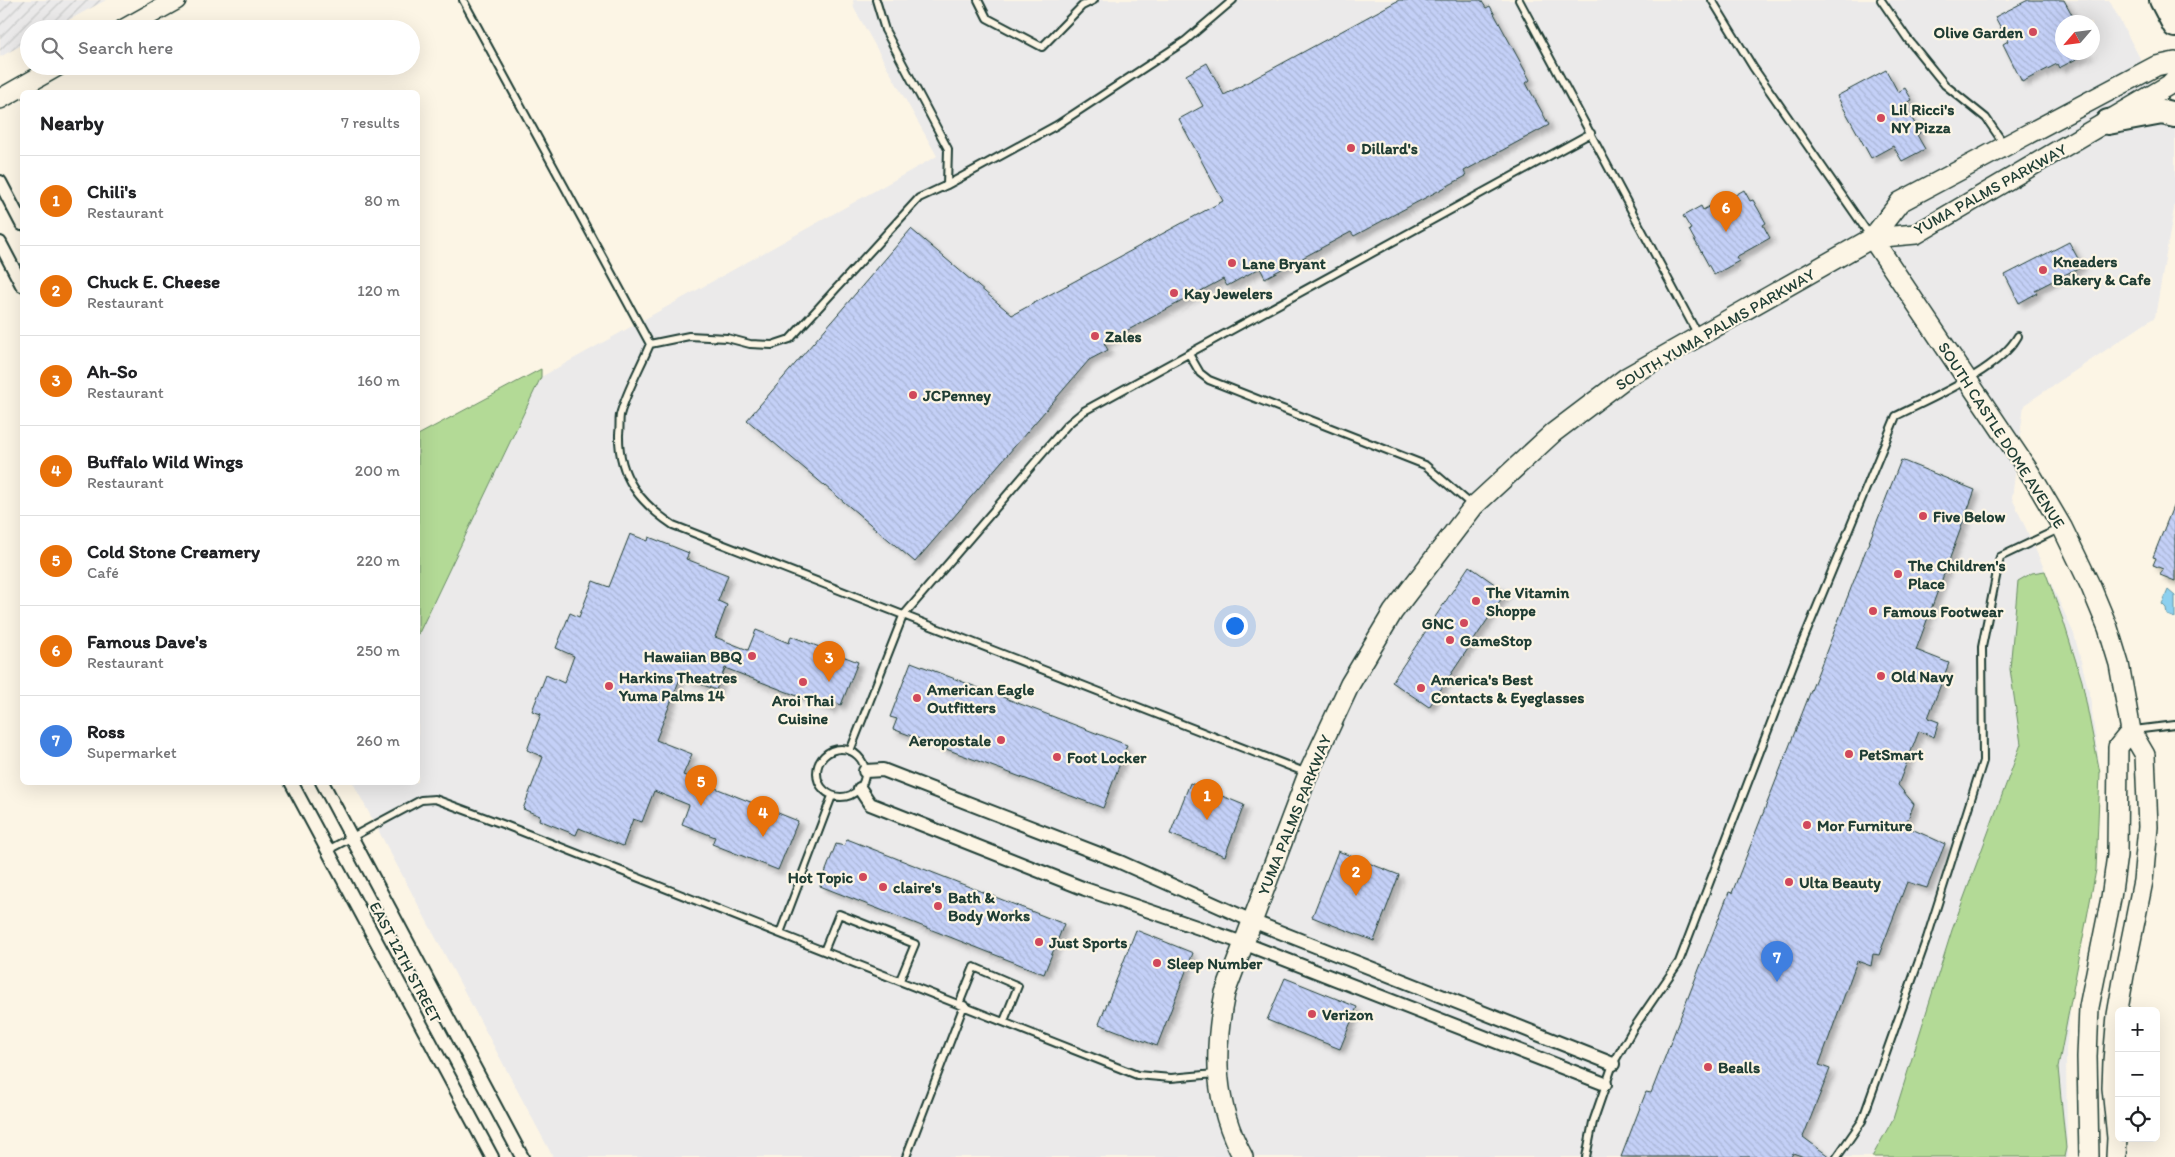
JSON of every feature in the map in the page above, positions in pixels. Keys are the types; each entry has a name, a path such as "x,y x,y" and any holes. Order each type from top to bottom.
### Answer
{"highway":[{"path":"2162,0 2175,25"},
{"path":"2108,122 2162,112 2175,115"}],"street":[{"path":"140,20 176,0"},
{"name":"YUMA PALMS PARKWAY","path":"1872,238 1900,202 2156,66 2175,62"},
{"path":"0,99 42,75"},
{"name":"YUMA PALMS PARKWAY","path":"1872,238 1916,234 2170,85 2175,79"},
{"path":"0,182 20,220"},
{"name":"SOUTH YUMA PALMS PARKWAY","path":"1474,506 1553,433 1627,377 1872,238"},
{"name":"SOUTH CASTLE DOME AVENUE","path":"1872,238 2032,476 2062,527 2092,587 2108,628 2119,664 2131,731 2145,755 2148,827 2143,881 2117,1015 2112,1088 2116,1157"},
{"path":"0,243 20,281"},
{"name":"YUMA PALMS PARKWAY","path":"1243,1157 1229,1125 1217,1074 1217,1028 1224,993 1308,774 1350,684 1393,612 1474,506"},
{"path":"2089,1157 2086,1057 2089,1007 2111,898 2117,855 2118,747 2131,731"},
{"path":"865,771 883,770 1120,862 1252,920 1613,1064"},
{"name":"EAST 12TH STREET","path":"293,785 492,1157"},
{"name":"EAST 12TH STREET","path":"324,785 522,1157"},
{"path":"860,789 870,804 1085,889 1242,943 1605,1084"}],"lane":[{"path":"463,0 650,344"},
{"path":"876,0 885,30 948,149 948,185"},
{"path":"978,0 987,18 1042,47 1082,6 1094,0"},
{"path":"650,344 689,336 727,338 750,344 772,345 790,339 919,198 948,185 1057,125 1185,41 1233,0"},
{"path":"1519,0 1699,336"},
{"path":"1712,0 1753,67 1872,238"},
{"path":"1881,0 1945,85 1986,118 2006,147"},
{"path":"850,751 903,616 1067,425 1084,411 1591,133"},
{"path":"1586,1157 1593,1122 1613,1064 1633,1029 1679,962 1795,660 1896,416 1967,380 2003,355 2012,347 2018,336"},
{"path":"650,344 620,416 619,445 626,474 638,496 652,511 673,525 1308,774"},
{"path":"1189,354 1200,372 1209,380 1425,465 1474,506"},
{"path":"1837,1157 1862,1121 1927,938 1983,760 1982,646 2000,557 2062,527"},
{"path":"2131,731 2175,725"},
{"path":"835,750 850,751 860,759 865,771 865,778 860,789 847,797 832,796 821,787 817,772 822,758 835,750"},
{"path":"780,933 832,796"},
{"path":"328,850 421,800 435,799 824,950 1137,1075 1171,1078 1217,1074"},
{"path":"824,950 839,914 915,944 900,980"},
{"path":"906,1157 974,967 1018,986 1004,1021"}],"shaded area":[{"path":"0,0 106,0 69,20 20,20 20,46 0,57"},
{"path":"853,0 2109,0 2175,124 2175,203 2155,317 2024,405 2012,498 2074,634 2090,696 2100,773 2096,870 2073,984 2066,1049 2067,1157 553,1157 354,785 420,785 420,631 541,377 937,156 854,8"}],"green space":[{"path":"541,369 541,377 420,631 420,434"},
{"path":"2045,571 2082,681 2100,773 2096,870 2058,1068 2066,1148 2064,1157 1872,1157 1893,1119 1952,930 2021,744 2010,669 2018,581 2032,573"}],"water":[{"path":"2168,590 2175,596 2175,618 2167,615 2166,608 2162,604"}],"building":[{"path":"1399,0 1481,0 1486,8 1490,6 1530,80 1526,83 1549,125 1464,171 1466,176 1354,236 1351,232 1265,278 1260,268 1227,286 1223,279 1104,343 1108,350 1089,360 915,562 747,420 911,229 1012,315 1223,201 1179,119 1203,106 1186,75 1207,63 1224,95"},
{"name":"Olive Garden","path":"2028,0 2064,0 2072,15 2055,15 2055,60 2074,60 2059,68 2057,64 2022,82 2003,44 2008,41 1995,17"},
{"name":"Lil Ricci's NY Pizza","path":"1886,70 1898,92 1905,88 1912,100 1904,104 1920,133 1917,135 1925,149 1902,161 1893,146 1871,158 1837,96"},
{"path":"1744,190 1750,201 1753,200 1766,223 1763,225 1770,238 1736,257 1739,261 1714,275 1683,216 1701,206 1703,210 1715,203 1716,206"},
{"name":"Kneaders Bakery & Cafe","path":"2069,242 2082,266 2035,290 2037,293 2019,303 2005,275"},
{"path":"1901,460 1975,490 1916,650 1949,663 1928,718 1939,722 1934,737 1919,731 1898,785 1914,804 1905,826 1945,844 1927,888 1907,882 1879,955 1873,954 1871,966 1857,961 1819,1065 1830,1069 1803,1137 1830,1157 1804,1157 1793,1153 1791,1157 1621,1157 1646,1092 1651,1093 1729,892 1732,893"},
{"path":"2174,504 2175,581 2160,575 2163,569 2153,565 2156,558 2153,557"},
{"name":"Harkins Theatres Yuma Palms 14","path":"630,534 648,541 649,537 689,553 686,559 728,575 718,601 727,605 715,637 748,650 756,630 789,643 791,636 858,662 841,705 834,702 831,709 725,668 716,690 681,676 656,740 692,754 683,775 798,821 778,870 712,844 715,837 682,824 689,805 654,791 642,822 633,819 623,846 579,828 576,835 539,820 540,816 523,809 543,757 527,750 541,714 532,711 546,675 564,683 574,656 556,648 570,613 579,617 593,581 609,587"},
{"path":"1469,566 1506,592 1429,707 1392,682"},
{"path":"911,662 1127,745 1103,808 893,729 897,719 890,717"},
{"path":"1190,783 1244,805 1225,856 1170,834"},
{"path":"847,839 1064,924 1044,974 820,886 836,844 844,846"},
{"path":"1338,851 1399,875 1374,941 1312,917"},
{"path":"1136,930 1193,953 1157,1046 1099,1024"},
{"name":"Verizon","path":"1285,978 1357,1007 1340,1049 1267,1020"}],"place":[{"name":"Olive Garden","path":"2033,32"},
{"name":"Lil Ricci's NY Pizza","path":"1881,118"},
{"name":"Dillard's","path":"1351,148"},
{"name":"Famous Dave's","path":"1726,232"},
{"name":"Lane Bryant","path":"1232,263"},
{"name":"Kneaders Bakery & Cafe","path":"2043,270"},
{"name":"Kay Jewelers","path":"1174,293"},
{"name":"Zales","path":"1095,336"},
{"name":"JCPenney","path":"913,395"},
{"name":"Five Below","path":"1923,516"},
{"name":"The Children's Place","path":"1898,574"},
{"name":"The Vitamin Shoppe","path":"1476,601"},
{"name":"Famous Footwear","path":"1873,611"},
{"name":"GNC","path":"1464,623"},
{"name":"GameStop","path":"1450,640"},
{"name":"Hawaiian BBQ","path":"752,656"},
{"name":"Old Navy","path":"1881,676"},
{"name":"Aroi Thai Cuisine","path":"803,682"},
{"name":"Ah-So","path":"829,682"},
{"name":"Harkins Theatres Yuma Palms 14","path":"609,686"},
{"name":"America's Best Contacts & Eyeglasses","path":"1421,688"},
{"name":"American Eagle Outfitters","path":"917,698"},
{"name":"Aeropostale","path":"1001,740"},
{"name":"PetSmart","path":"1849,754"},
{"name":"Foot Locker","path":"1057,757"},
{"name":"Cold Stone Creamery","path":"701,806"},
{"name":"Chili's","path":"1207,820"},
{"name":"Mor Furniture","path":"1807,825"},
{"name":"Buffalo Wild Wings","path":"763,837"},
{"name":"Hot Topic","path":"863,877"},
{"name":"Ulta Beauty","path":"1789,882"},
{"name":"claire's","path":"883,887"},
{"name":"Chuck E. Cheese","path":"1356,896"},
{"name":"Bath & Body Works","path":"938,906"},
{"name":"Just Sports","path":"1039,942"},
{"name":"Sleep Number","path":"1157,963"},
{"name":"Ross","path":"1777,982"},
{"name":"Verizon","path":"1312,1014"},
{"name":"Bealls","path":"1708,1067"}]}
